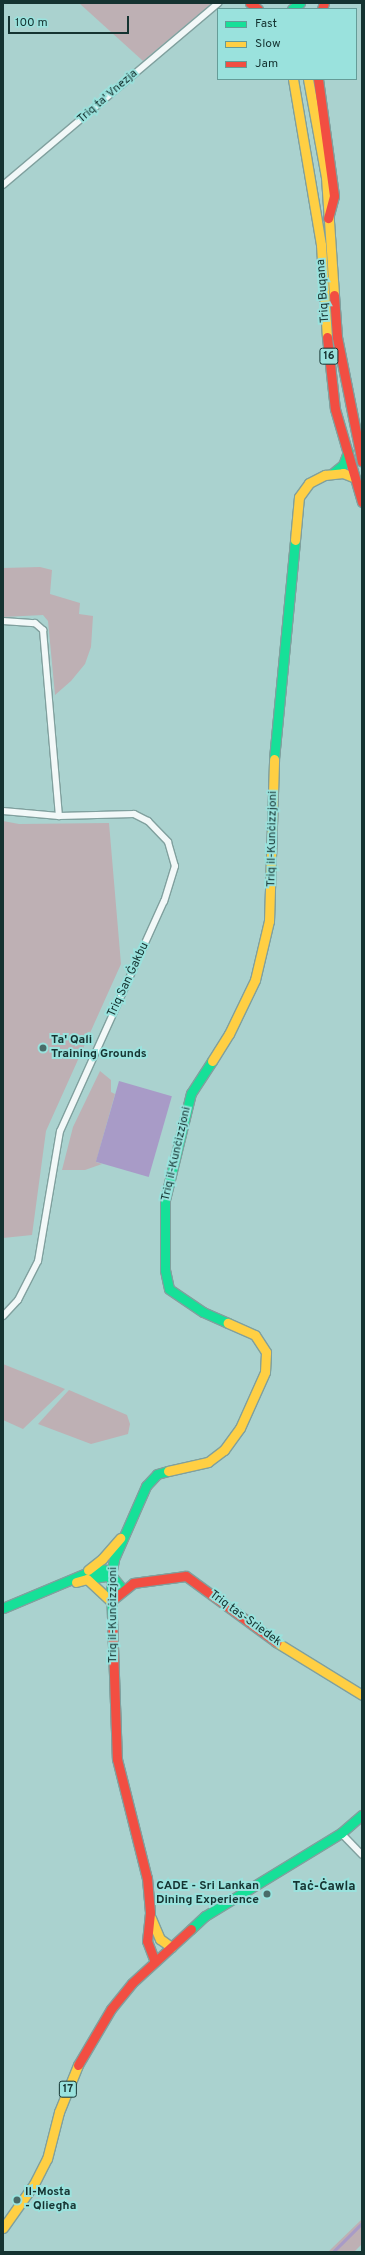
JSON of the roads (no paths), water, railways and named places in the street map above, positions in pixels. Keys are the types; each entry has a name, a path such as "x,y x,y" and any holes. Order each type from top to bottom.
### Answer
{"main road":[{"name":"Triq Buqana","path":"292,80 321,245 329,358 336,409 348,452 353,477 362,502"},
{"name":"Triq Buqana","path":"308,80 326,177 337,337 348,400 362,462"},
{"path":"318,80 334,196 328,218"},
{"path":"333,473 353,477 357,472 344,420 348,400"},
{"name":"Triq il-Kunċizzjoni","path":"171,1947 160,1939 153,1928 144,1860 117,1759 111,1601 112,1572 114,1559 146,1486 157,1474 208,1462 224,1450 240,1428 256,1399 265,1372 266,1352 255,1335 203,1312 169,1290 164,1270 165,1200 192,1093 229,1034 255,980 270,921 274,753 298,504 301,492 309,483 333,473 343,465 348,452"},
{"path":"84,1577 127,1530"},
{"path":"3,1608 84,1577 96,1569 112,1572 123,1590"},
{"name":"Triq tas-Sriedek","path":"111,1601 133,1583 186,1576 266,1636 339,1683 362,1695"},
{"path":"84,1577 111,1601"},
{"name":"17","path":"3,2228 34,2184 47,2159 60,2112 74,2072 111,2009 132,1983 205,1916 341,1833 362,1815"},
{"name":"Triq il-Kunċizzjoni","path":"150,1913 147,1941 155,1962"}],"street":[{"name":"Triq ta' Vnezja","path":"3,185 218,3"},
{"name":"Triq ta' Vnezja","path":"213,8 224,3"},
{"path":"3,621 35,623 43,630 59,816"},
{"name":"Triq San Ġakbu","path":"3,811 59,816 134,814 148,821 168,842 174,866 164,901 60,1131 38,1261 18,1300 3,1316"},
{"path":"341,1833 362,1855"}],"waterway":[{"path":"333,2252 362,2223"}],"place":[{"name":"Ta' Qali Training Grounds","path":"43,1048"},
{"name":"CADE - Sri Lankan Dining Experience","path":"267,1894"},
{"name":"Il-Mosta - Qliegħa","path":"17,2200"}],"district":[{"name":"Taċ-Ċawla","path":"324,1887"}]}
